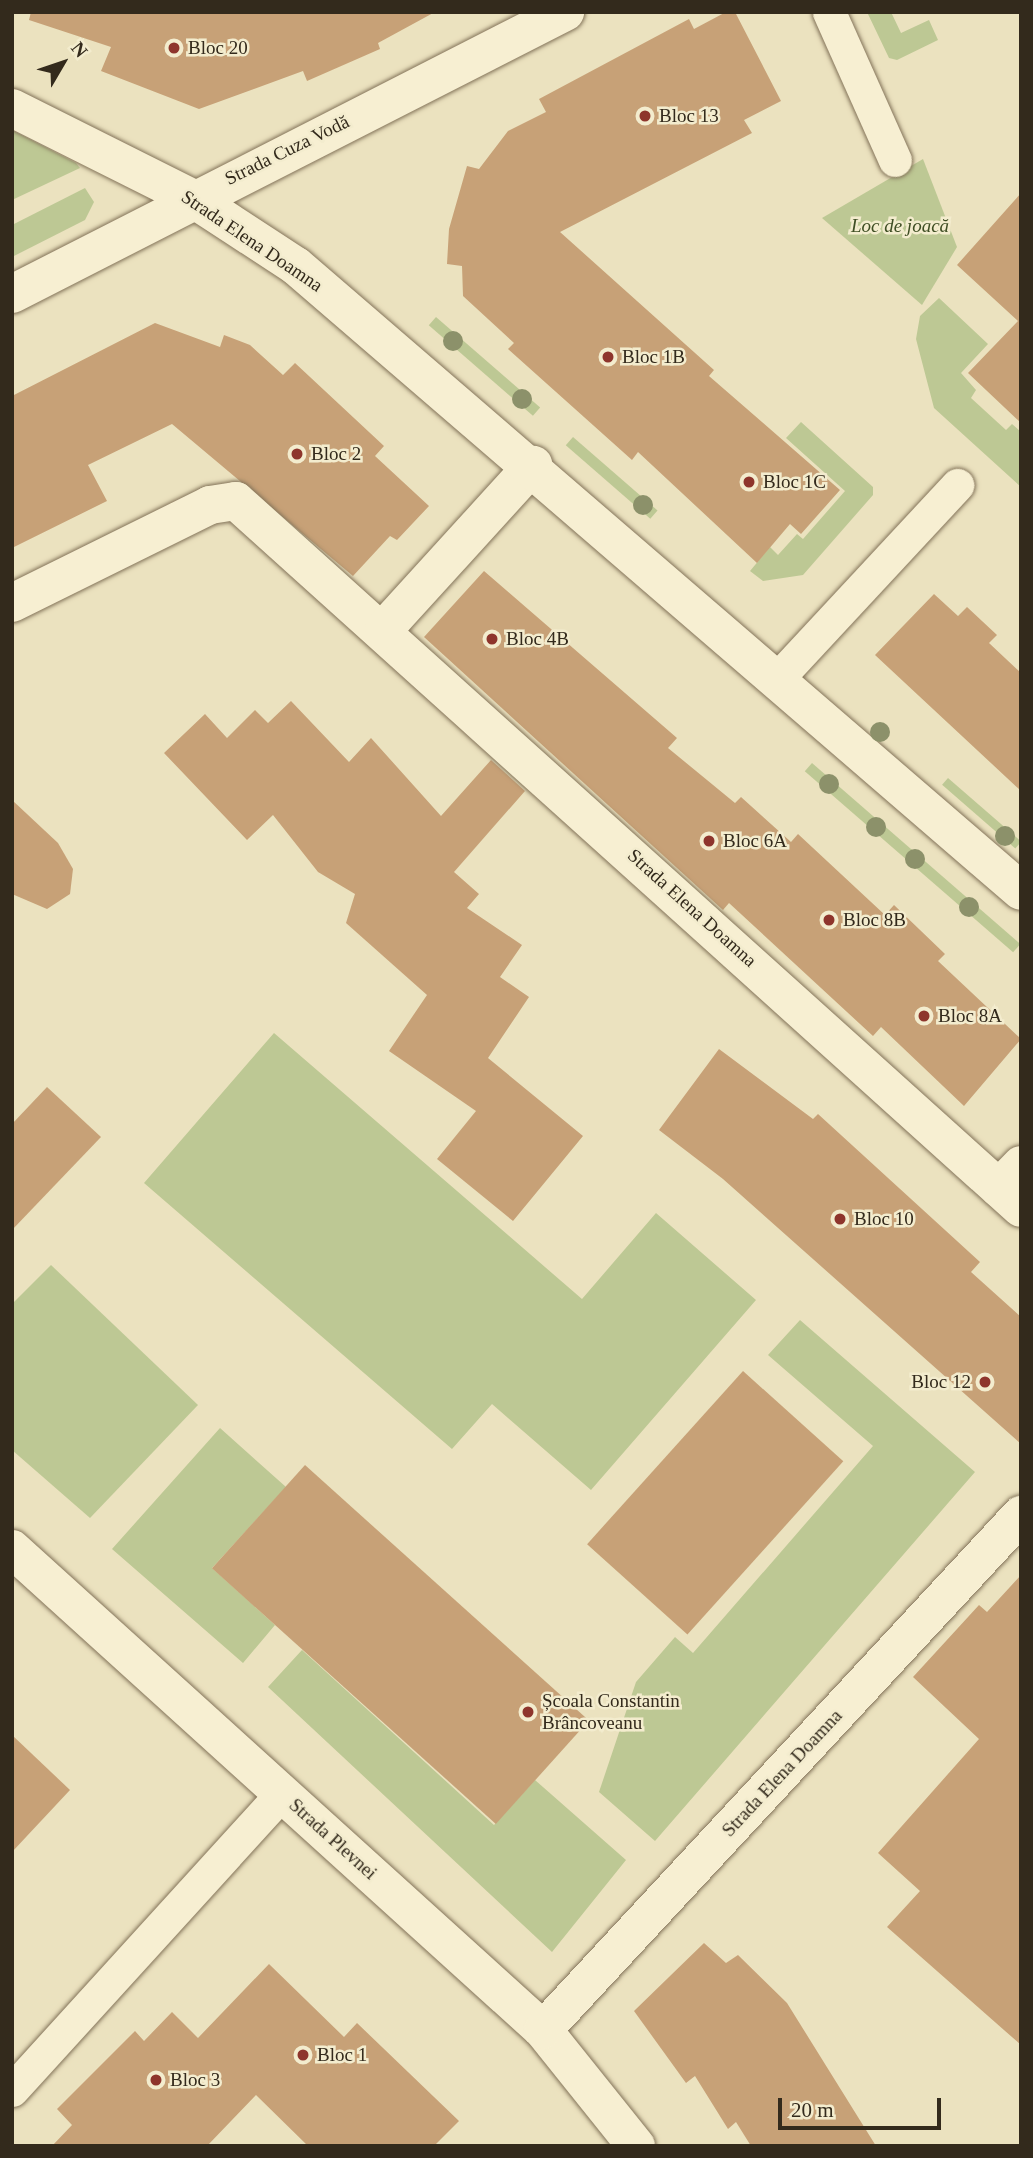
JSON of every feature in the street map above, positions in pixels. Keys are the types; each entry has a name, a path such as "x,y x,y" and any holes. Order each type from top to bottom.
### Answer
{"street":[{"name":"Strada Cuza Vodă","path":"12,293 192,198 565,12"},
{"name":"Strada Elena Doamna","path":"12,108 192,198 296,266 533,465 1021,891"},
{"path":"384,629 533,465"},
{"name":"Strada Elena Doamna","path":"12,603 211,505 236,501 1013,1187"},
{"name":"Strada Elena Doamna","path":"543,2030 1021,1515"},
{"name":"Strada Plevnei","path":"12,1549 543,2030 636,2146"}],"lane":[{"path":"830,12 895,160"},
{"path":"777,679 957,485"},
{"path":"12,2090 282,1793"}],"green space":[{"path":"867,12 891,12 901,33 929,20 938,40 897,60 889,58"},
{"path":"12,130 76,163 80,168 12,200"},
{"name":"Loc de joacă","path":"923,159 957,247 922,305 822,218"},
{"path":"85,188 94,202 85,220 12,257 12,225"},
{"path":"939,298 988,344 961,373 976,390 971,398 1006,430 1012,424 1021,432 1021,487 934,408 916,339 920,316"},
{"path":"436,317 540,408 533,416 429,325"},
{"path":"801,422 873,487 873,495 803,575 763,581 750,571 770,547 778,555 797,534 803,539 845,491 786,438"},
{"path":"573,437 658,510 650,519 566,445"},
{"path":"812,763 1020,944 1013,952 805,771"},
{"path":"948,778 1021,841 1015,848 942,785"},
{"path":"274,1033 582,1299 656,1213 756,1300 591,1490 492,1404 452,1449 144,1183"},
{"path":"51,1265 198,1405 90,1518 12,1450 12,1304"},
{"path":"800,1320 975,1472 655,1841 599,1792 636,1682 675,1637 693,1653 873,1446 768,1355"},
{"path":"220,1428 286,1487 212,1568 275,1625 243,1663 112,1549"},
{"path":"302,1650 494,1825 535,1780 626,1860 552,1952 268,1687"}],"building":[{"path":"31,12 435,12 378,43 380,49 307,81 303,71 199,109 101,71 111,47 29,20"},
{"path":"726,12 735,12 781,101 744,120 752,133 560,232 714,370 709,376 840,490 801,534 790,524 757,563 638,452 632,460 508,349 514,343 463,296 462,266 447,264 449,229 467,166 479,169 508,131 546,112 539,99 689,19 694,29"},
{"path":"1021,193 1021,423 968,373 1018,321 957,265"},
{"path":"155,323 220,347 224,335 250,345 283,375 295,363 384,446 375,456 429,506 397,540 390,536 353,576 172,424 88,465 107,501 12,548 12,396"},
{"path":"484,571 677,738 668,748 735,803 741,797 791,842 798,834 885,915 894,905 945,954 938,961 1021,1039 964,1106 881,1027 873,1036 729,903 723,910 424,637"},
{"path":"934,594 958,616 967,607 997,635 989,643 1021,673 1021,791 875,655"},
{"path":"291,701 349,762 371,738 441,816 491,760 525,791 454,872 479,894 467,908 522,945 500,977 529,997 488,1058 583,1136 513,1221 437,1159 476,1111 389,1051 427,995 346,923 355,894 318,872 273,815 247,840 164,753 205,714 227,738 255,710 268,723"},
{"path":"12,800 58,843 73,869 70,894 47,909 12,894"},
{"path":"719,1049 813,1119 818,1114 980,1262 971,1272 1021,1317 1021,1444 723,1179 659,1130"},
{"path":"47,1087 101,1137 12,1230 12,1124"},
{"path":"743,1371 843,1461 687,1634 587,1544"},
{"name":"Școala Constantin Brâncoveanu","path":"305,1465 589,1721 496,1824 212,1568"},
{"path":"1021,1575 1021,2045 887,1927 920,1891 878,1853 979,1739 913,1677 979,1605 987,1612"},
{"path":"12,1735 70,1790 12,1852"},
{"path":"704,1943 726,1963 738,1955 787,2003 876,2146 751,2146 736,2122 728,2129 695,2076 686,2083 634,2011"},
{"path":"269,1964 344,2037 357,2023 459,2121 434,2146 308,2146 256,2095 207,2146 52,2146 72,2125 57,2109 135,2031 144,2041 172,2012 198,2038"}],"place":[{"name":"Bloc 20","path":"174,48"},
{"name":"Bloc 13","path":"645,116"},
{"name":"Bloc 1B","path":"608,357"},
{"name":"Bloc 2","path":"297,454"},
{"name":"Bloc 1C","path":"749,482"},
{"name":"Bloc 4B","path":"492,639"},
{"name":"Bloc 6A","path":"709,841"},
{"name":"Bloc 8B","path":"829,920"},
{"name":"Bloc 8A","path":"924,1016"},
{"name":"Bloc 10","path":"840,1219"},
{"name":"Bloc 12","path":"985,1382"},
{"name":"Școala Constantin Brâncoveanu","path":"528,1712"},
{"name":"Bloc 1","path":"303,2055"},
{"name":"Bloc 3","path":"156,2080"}]}
